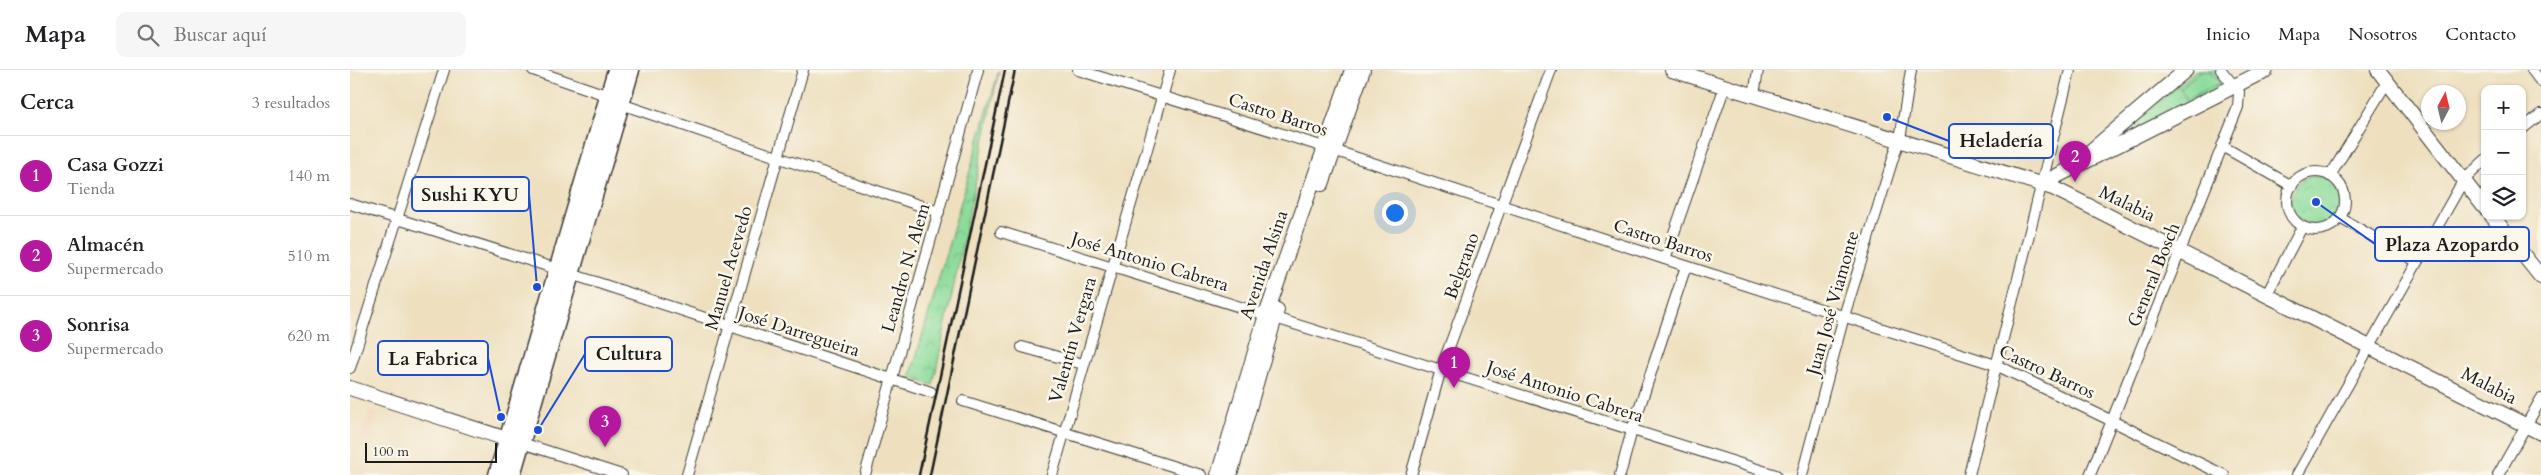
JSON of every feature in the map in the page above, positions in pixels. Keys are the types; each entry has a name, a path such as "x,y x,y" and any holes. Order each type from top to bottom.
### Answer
{"main road":[{"path":"615,100 616,70"},
{"path":"498,475 515,441 615,100 631,70"},
{"path":"512,475 515,441"}],"street":[{"path":"350,368 444,70"},
{"path":"532,70 939,212"},
{"name":"Manuel Acevedo","path":"687,475 803,70"},
{"name":"Leandro N. Alem","path":"865,475 978,70"},
{"name":"Castro Barros","path":"1078,70 1329,148 1686,266 1996,365 2224,475"},
{"name":"Valentín Vergara","path":"1052,475 1110,268 1170,70"},
{"name":"Avenida Alsina","path":"1218,475 1270,316 1329,148 1352,70"},
{"name":"Avenida Alsina","path":"1329,148 1364,70"},
{"name":"Belgrano","path":"1411,475 1441,369 1551,70"},
{"name":"Malabia","path":"1672,70 2041,184 2267,294 2541,433"},
{"path":"1754,96 1758,70"},
{"name":"Juan José Viamonte","path":"1802,475 1844,316 1902,128 1911,70"},
{"path":"1970,475 2070,70"},
{"path":"2067,171 2186,70"},
{"path":"2221,70 2236,85"},
{"path":"2041,184 2266,70"},
{"path":"2378,70 2481,203"},
{"path":"2532,70 2541,82"},
{"path":"2330,176 2387,82"},
{"name":"General Bosch","path":"2090,475 2222,146 2239,100 2236,85"},
{"path":"1665,259 1725,86"},
{"path":"2526,126 2541,114"},
{"path":"2222,146 2292,186"},
{"path":"2297,475 2371,347 2416,261 2463,181 2481,164"},
{"path":"2312,173 2330,176 2340,185 2344,198 2340,218 2323,229 2312,230 2302,226 2289,211 2287,202 2292,186 2300,177 2312,173"},
{"name":"José Darregueira","path":"350,204 564,271 729,327 931,392"},
{"path":"2340,218 2416,261"},
{"path":"2495,220 2541,277"},
{"path":"2267,294 2302,226"},
{"name":"José Antonio Cabrera","path":"1001,232 1110,268 1441,369 1776,475"},
{"path":"1620,475 1632,430 1686,266"},
{"name":"Avenida Alsina","path":"1230,475 1270,316"},
{"path":"1022,347 1083,364"},
{"path":"350,388 622,475"},
{"path":"2498,475 2541,399"},
{"path":"963,401 1201,475"}],"shaded area":[{"path":"369,410 377,413 370,441 360,438"}],"green space":[{"path":"999,70 933,385 910,378"},
{"path":"2196,70 2214,70 2225,80 2226,85 2121,137 2120,135"},
{"path":"2202,70 2209,70 2220,83 2187,99 2180,88"},
{"path":"2311,176 2321,176 2334,183 2341,196 2341,206 2334,219 2321,226 2311,226 2302,222 2295,215 2291,206 2291,196 2295,187 2302,180"}],"railway":[{"path":"919,475 1005,70"},
{"path":"930,475 1015,70"}],"place":[{"name":"Heladería","path":"1887,117"},
{"name":"Almacén","path":"2075,182"},
{"name":"Plaza Azopardo","path":"2316,202"},
{"name":"Sushi KYU","path":"537,287"},
{"name":"Casa Gozzi","path":"1454,388"},
{"name":"La Fabrica","path":"501,417"},
{"name":"Cultura","path":"538,430"},
{"name":"Sonrisa","path":"605,447"}]}
